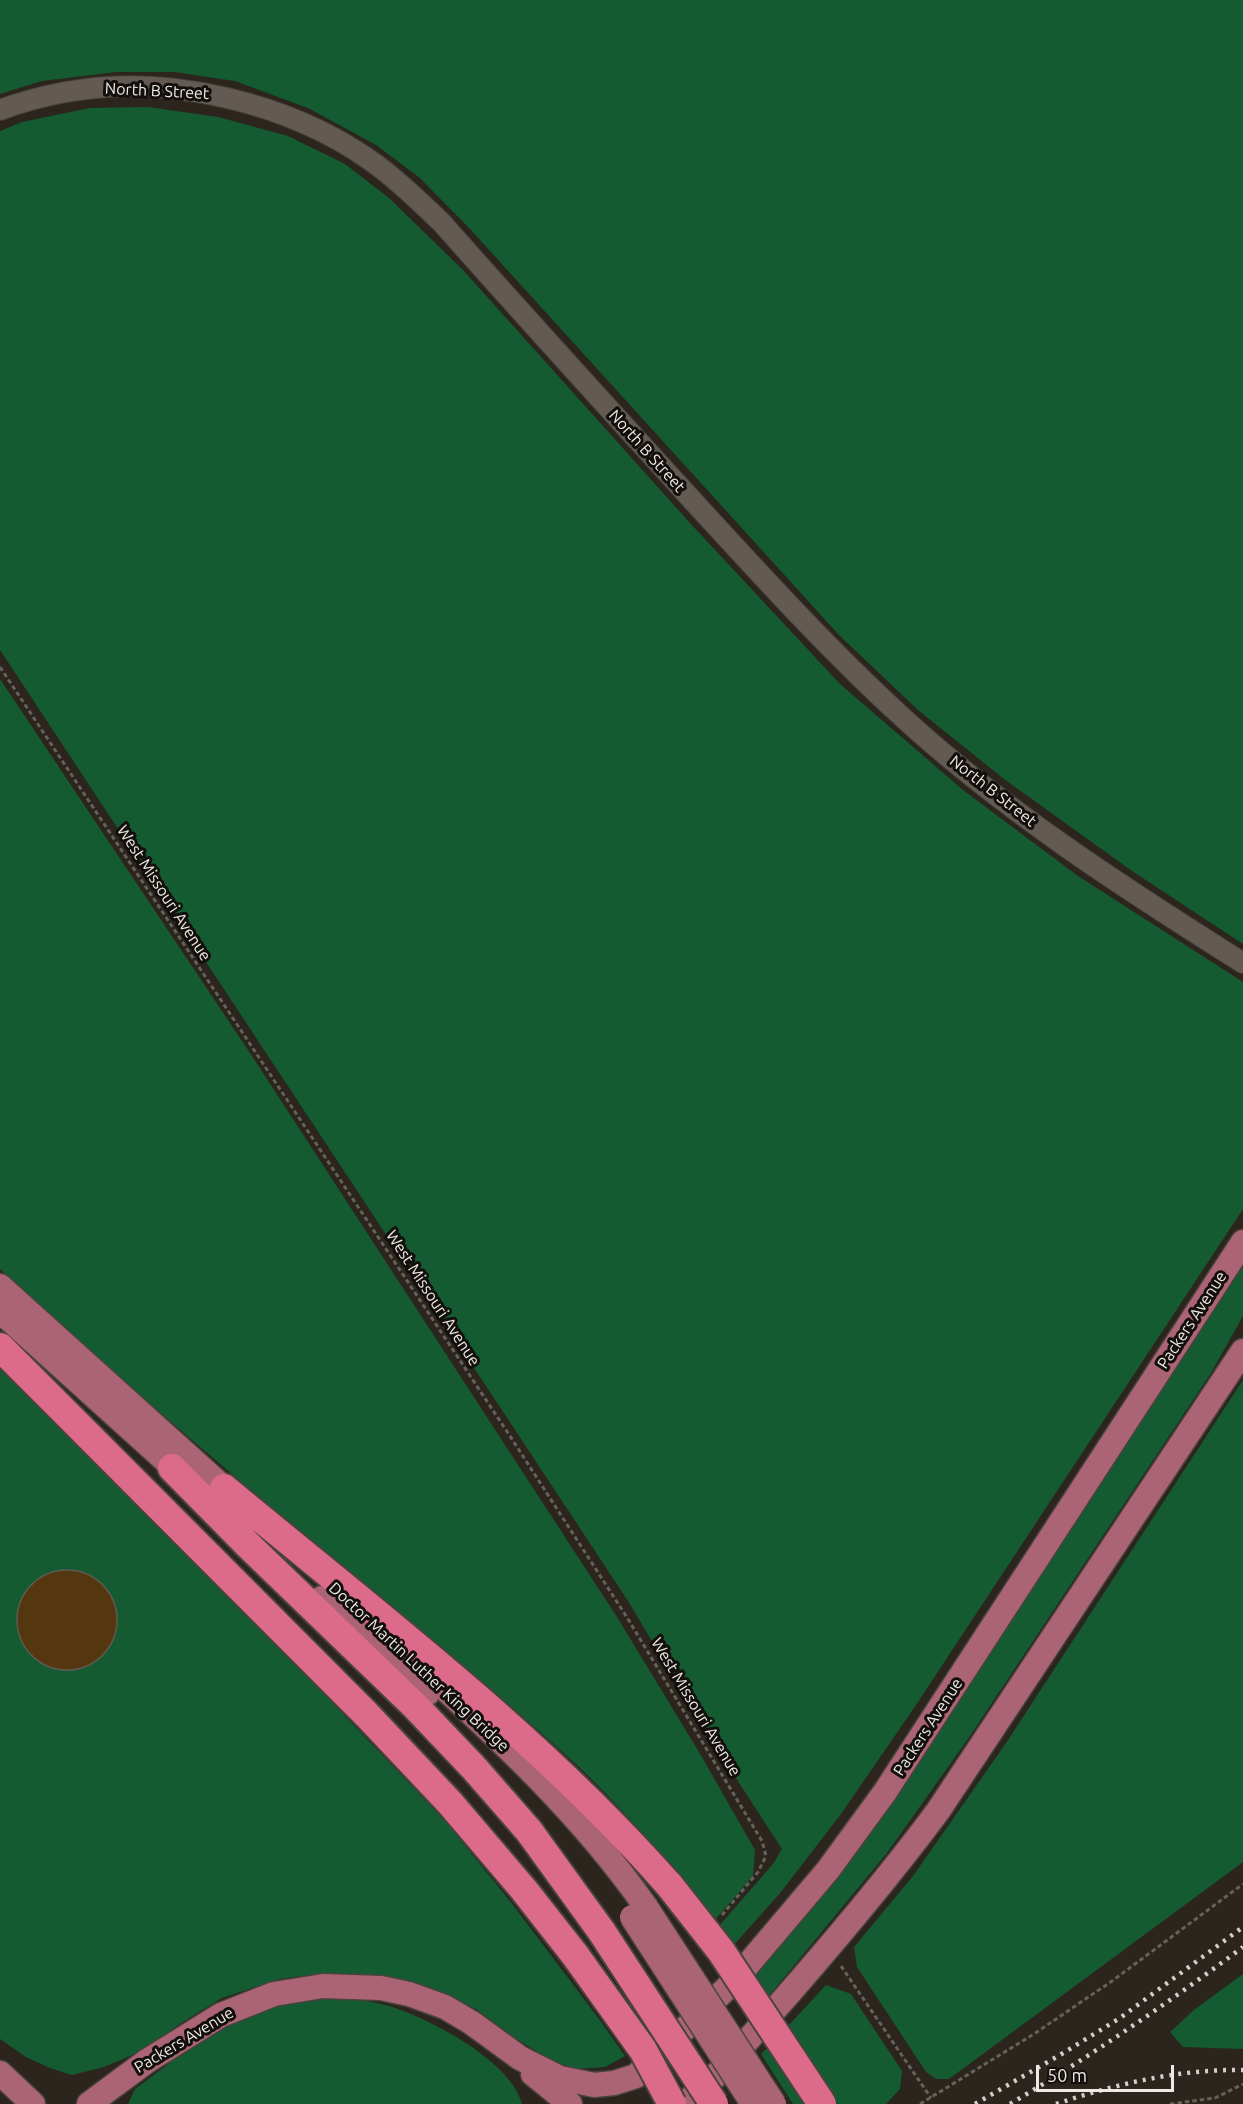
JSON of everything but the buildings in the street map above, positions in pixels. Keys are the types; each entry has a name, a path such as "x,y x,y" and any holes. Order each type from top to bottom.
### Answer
{"highway":[{"path":"0,1347 367,1715 427,1779 524,1890 575,1955 643,2050 672,2104"},
{"path":"172,1468 248,1545 416,1707 474,1768 529,1832 602,1932 714,2104"},
{"path":"224,1488 526,1739 632,1842 721,1951 822,2104"}],"main road":[{"name":"Packers Avenue","path":"89,2104 147,2061 221,2015 274,1994 323,1986 381,1988 409,1994 445,2007 472,2023 520,2058 560,2078 594,2085 614,2084 636,2076 734,1981 828,1870 885,1792 1243,1242"},
{"name":"Doctor Martin Luther King Bridge","path":"0,1286 446,1690 537,1776 580,1821 617,1867 639,1912 753,2104"},
{"name":"Doctor Martin Luther King Bridge","path":"0,1311 172,1468 290,1569 500,1760 569,1832 639,1912 774,2104"},
{"path":"683,2104 721,2068 829,1949 884,1884 938,1812 1243,1351"},
{"name":"Packers Avenue","path":"520,2058 533,2074 570,2104"},
{"path":"0,2073 33,2104"}],"street":[{"name":"North B Street","path":"0,110 67,91 104,87 215,94 256,105 293,119 334,138 373,162 408,190 442,223 788,604 900,716 957,764 1077,854 1243,963"}],"path":[{"name":"West Missouri Avenue","path":"0,667 508,1433 628,1619 762,1842 766,1856 758,1872 715,1923"},
{"path":"920,2104 1034,2034 1112,1981 1243,1884"},
{"path":"829,1949 931,2098"},
{"path":"1170,2104 1215,2098 1243,2084"}],"green space":[{"path":"0,0 1243,0 1243,944 1132,871 1004,779 918,710 839,635 471,230 420,178 376,145 308,108 235,81 174,72 116,72 42,81 0,94"},
{"path":"148,107 218,117 288,136 345,164 389,198 463,270 690,523 840,684 963,790 1078,876 1243,982 1243,1209 914,1708 841,1814 781,1892 733,1946 719,1926 773,1864 782,1849 710,1738 628,1601 0,650 0,131 22,122 90,108"},
{"path":"0,679 250,1053 617,1617 699,1752 755,1850 753,1876 714,1921 666,1860 632,1822 554,1744 185,1434 0,1269"},
{"path":"1243,1266 1243,1316 1211,1373 968,1739 887,1853 768,1997 752,1975 882,1815"},
{"path":"0,1369 302,1671 446,1822 513,1905 625,2056 605,2067 576,2069 551,2060 515,2038 476,2009 431,1988 380,1977 325,1973 279,1979 222,1998 181,2023 142,2051 104,2067 72,2075 26,2057 0,2039"},
{"path":"1243,1380 1243,1862 949,2079 936,2079 926,2072 857,1967 854,1947 913,1876 1006,1743"},
{"path":"1243,1974 1243,2049 1183,2047 1170,2032 1194,2010"},
{"path":"826,1985 851,1994 902,2071 900,2089 886,2104 837,2104 788,2026"},
{"path":"340,1998 386,2005 423,2019 465,2042 502,2072 515,2088 522,2104 128,2104 135,2089 191,2047 240,2018 293,2001"},
{"path":"770,2045 808,2104 793,2104 761,2054"}],"railway":[{"path":"975,2104 1120,2018 1243,1927"},
{"path":"1010,2104 1129,2029 1243,1947"},
{"path":"1056,2104 1148,2079 1195,2072 1243,2070"}]}
